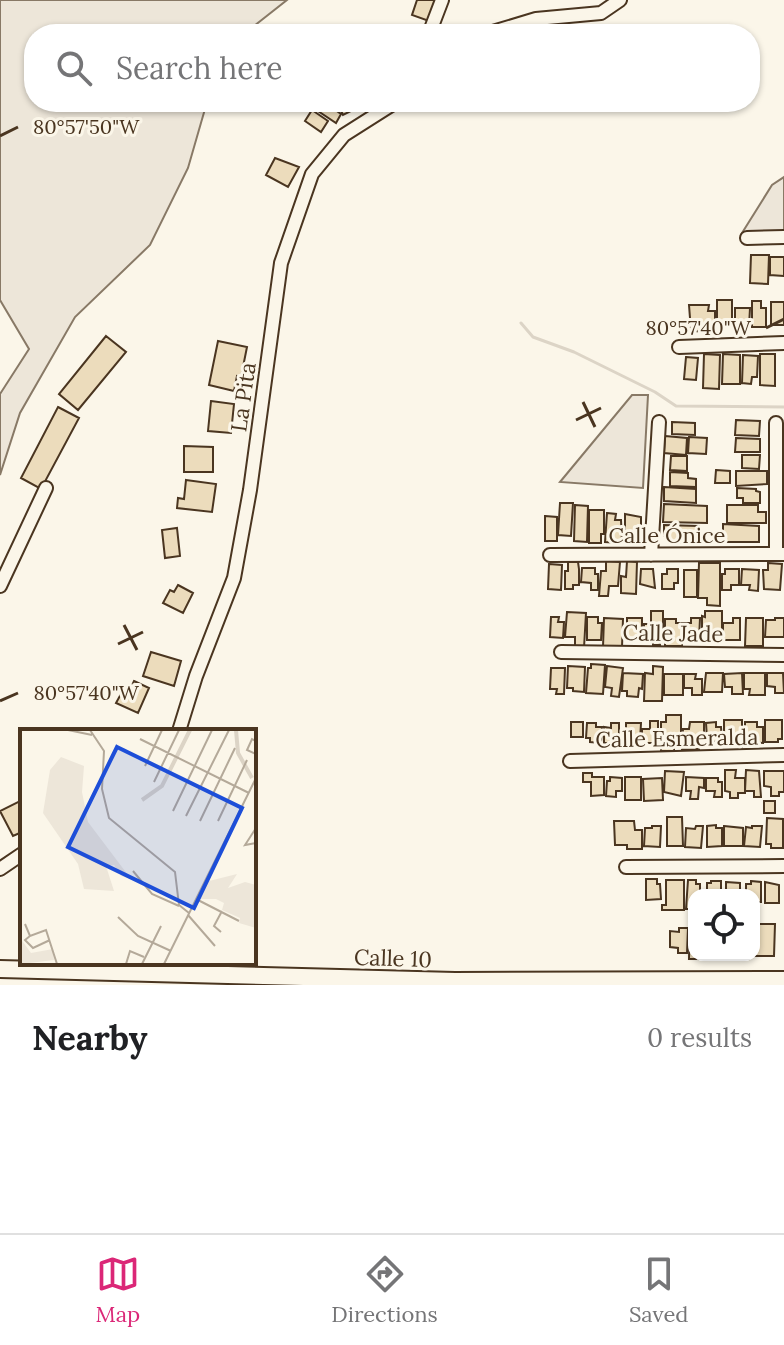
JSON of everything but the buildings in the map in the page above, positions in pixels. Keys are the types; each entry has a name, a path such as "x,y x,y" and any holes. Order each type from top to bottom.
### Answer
{"main road":[{"name":"Calle 10","path":"0,969 64,977 784,980"}],"street":[{"path":"433,24 442,0"},
{"path":"519,24 536,19 601,13 620,0"},
{"name":"La Pita","path":"180,729 196,676 234,578 250,490 281,263 312,174 344,135 380,112"},
{"path":"747,238 784,237"},
{"path":"679,347 784,343"},
{"path":"651,555 659,422"},
{"path":"776,423 780,554"},
{"path":"0,586 46,488"},
{"name":"Calle Ónice","path":"550,555 780,554"},
{"name":"Calle Jade","path":"561,652 784,655"},
{"name":"Calle Esmeralda","path":"570,761 784,755"},
{"path":"0,869 20,855"},
{"path":"626,867 784,866"}],"shaded area":[{"path":"0,0 287,0 257,24 24,24 24,112 204,112 188,168 150,245 75,317 20,413 0,475 0,394 29,349 0,300"},
{"path":"784,177 784,233 742,233 772,185"},
{"path":"632,395 648,395 643,488 560,482"}],"waterway":[{"path":"521,323 533,337 574,352 655,392 676,406 784,407"}]}
